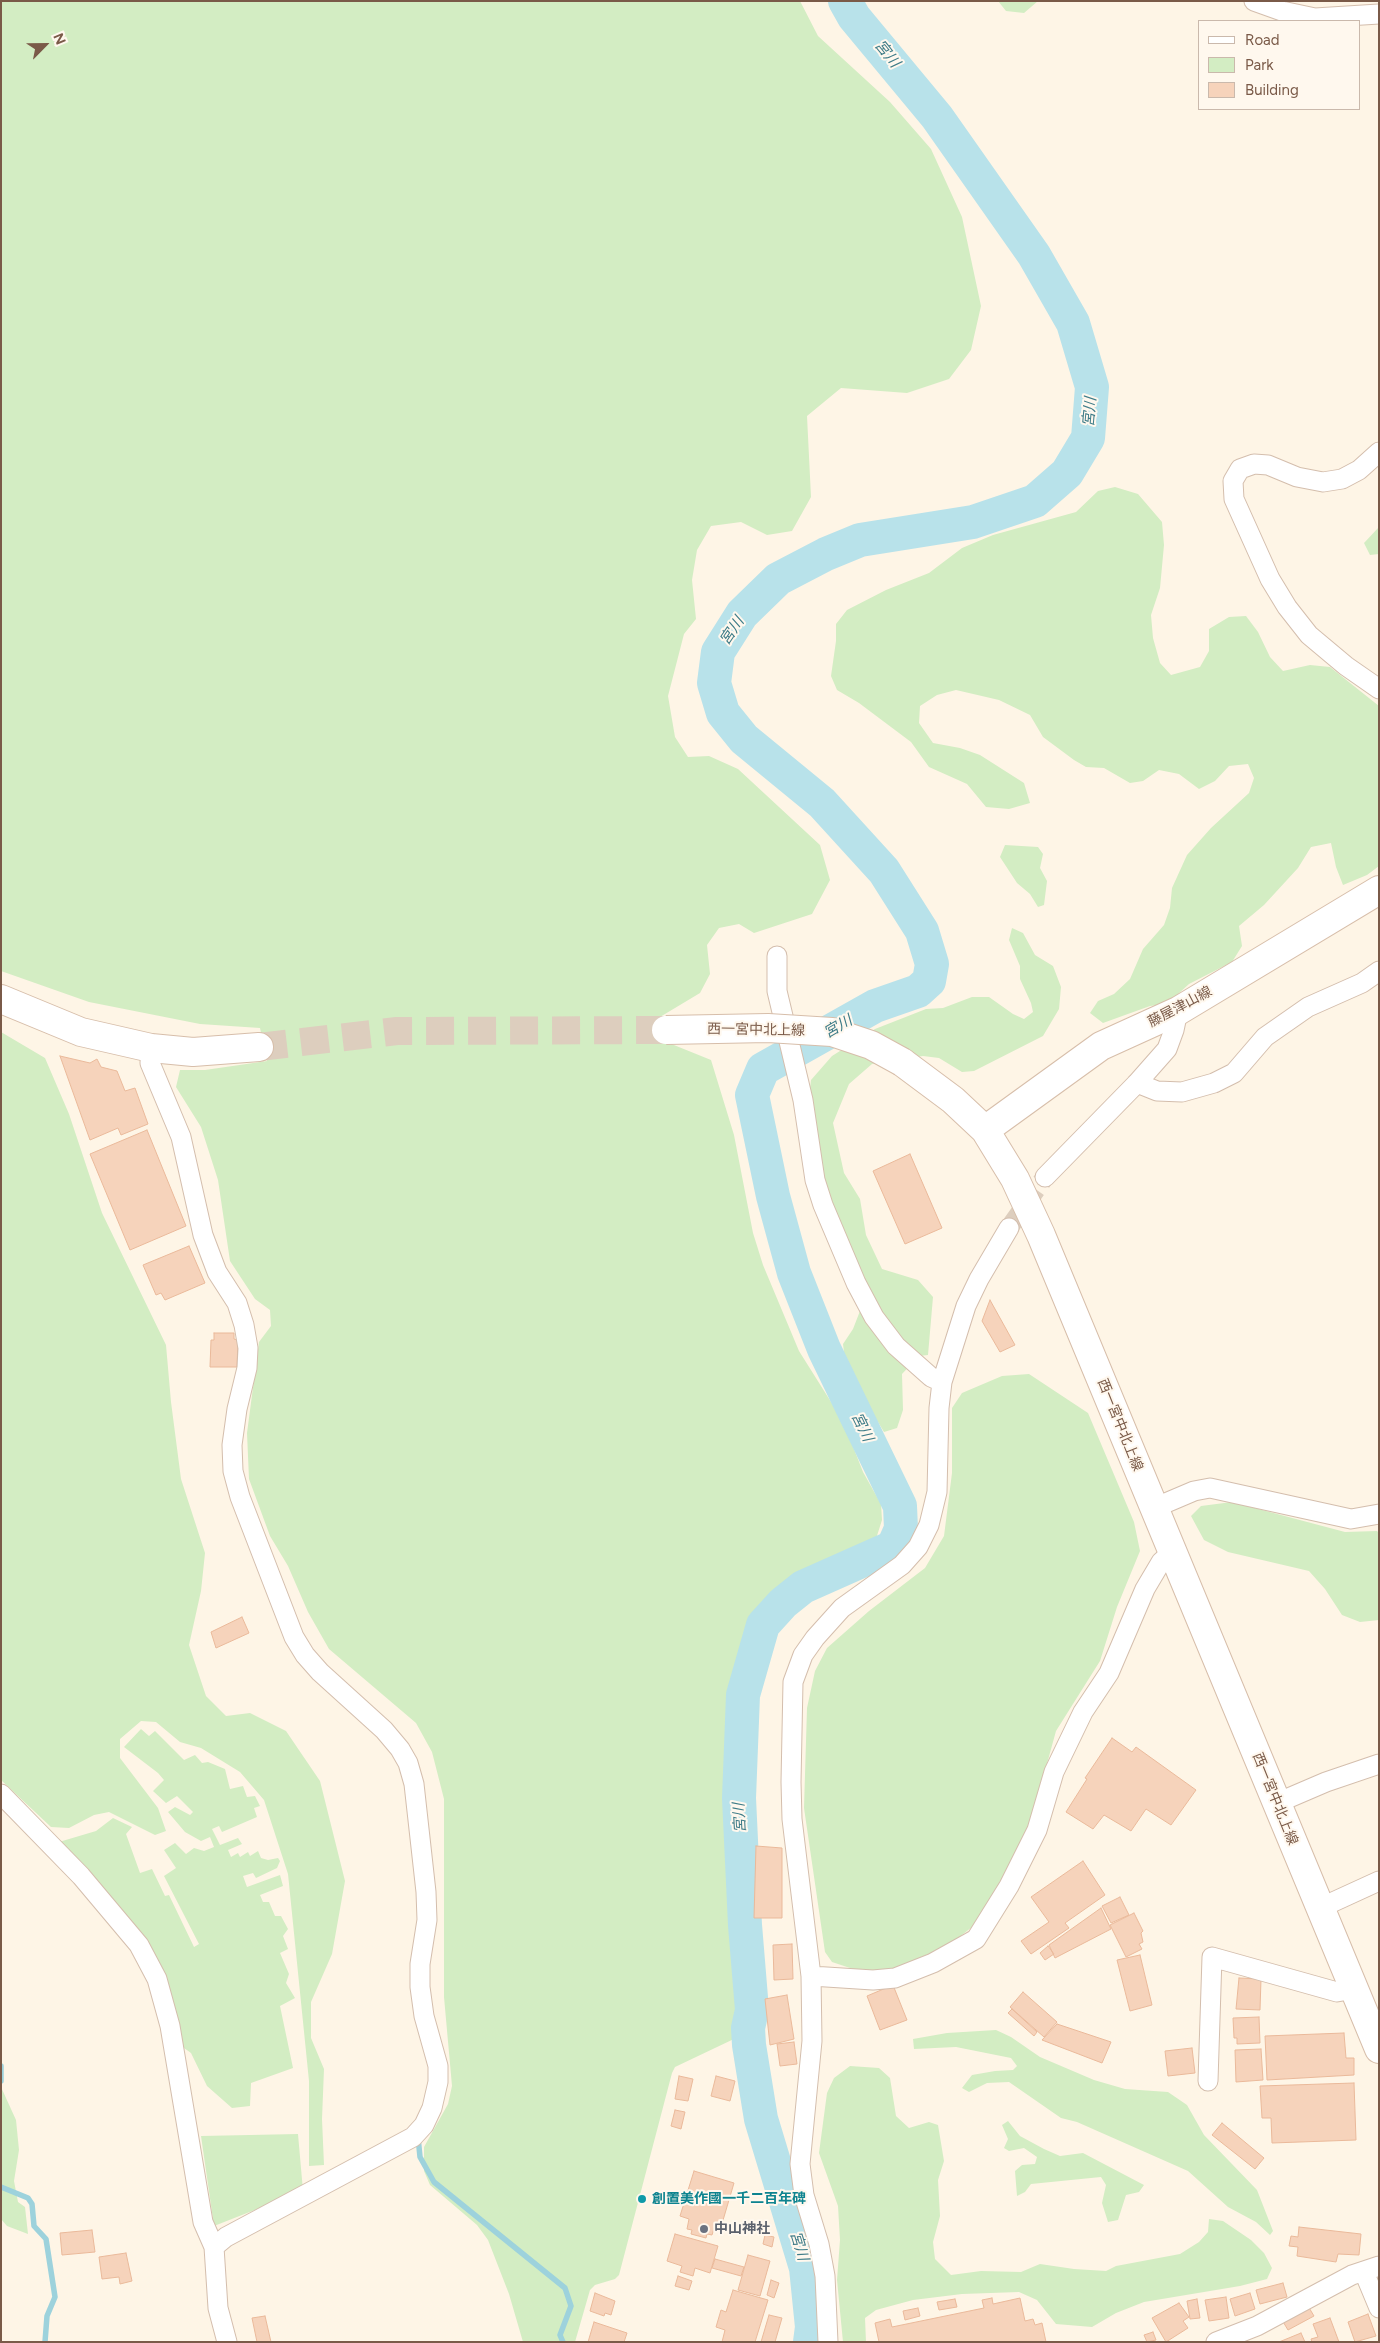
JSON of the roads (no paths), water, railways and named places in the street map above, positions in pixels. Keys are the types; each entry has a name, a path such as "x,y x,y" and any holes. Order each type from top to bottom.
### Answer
{"main road":[{"name":"藤屋津山線","path":"985,1130 1101,1046 1178,1011 1379,890"},
{"path":"1,999 81,1032 151,1048 193,1052 259,1048"},
{"name":"西一宮中北上線","path":"666,1030 768,1028 832,1032 871,1044 902,1062 953,1100 985,1130 1015,1179 1041,1235 1379,2049"}],"street":[{"path":"1254,1 1282,11 1315,18 1379,14"},
{"path":"1379,452 1359,470 1342,479 1323,482 1297,477 1268,465 1254,464 1240,469 1233,481 1234,500 1270,579 1287,607 1309,635 1346,666 1379,688"},
{"path":"777,956 777,991 803,1100 816,1180 823,1204 856,1283 874,1317 896,1346 931,1377 942,1382"},
{"path":"1137,1083 1157,1091 1182,1092 1214,1083 1234,1073 1255,1046 1308,1007 1379,972"},
{"path":"1045,1177 1137,1083 1167,1049 1178,1011"},
{"path":"151,1048 150,1062 181,1137 203,1235 217,1272 237,1304 244,1325 248,1348 247,1368 237,1409 232,1445 233,1471 240,1497 294,1637 301,1649 320,1672 384,1730 400,1749 408,1764 414,1784 426,1892 427,1920 420,1964 420,1986 424,2016 438,2066 438,2082 432,2108 424,2125 413,2137 226,2237 214,2247"},
{"path":"828,2342 825,2276 819,2244 804,2195 800,2164 811,2061 811,1976 792,1820 793,1682 804,1655 815,1638 837,1614 902,1565 918,1547 929,1525 937,1492 939,1408 942,1382 966,1306 978,1279 1009,1228"},
{"path":"1154,1508 1194,1491 1210,1488 1351,1519 1379,1514"},
{"path":"811,1976 851,1979 895,1978 933,1963 976,1939 1009,1886 1037,1830 1054,1772 1083,1712 1109,1673 1145,1588 1161,1562 1172,1552"},
{"path":"1277,1803 1326,1782 1379,1764"},
{"path":"1,1794 81,1876 139,1945 157,1979 170,2026 202,2222 214,2247 218,2308 227,2342"},
{"path":"1320,1908 1379,1881"},
{"path":"1208,2081 1212,1957 1337,1992 1354,1990"},
{"path":"1216,2342 1257,2326 1352,2275 1371,2269 1379,2308"}],"waterway":[{"name":"宮川","path":"810,2342 812,2327 806,2268 761,2119 749,2045 748,2028 752,2010 745,1925 739,1798 743,1695 763,1625 783,1603 803,1587 893,1547 901,1529 900,1506 824,1349 794,1273 773,1196 752,1095 763,1069 875,1006 918,991 929,981 932,964 922,931 884,871 822,803 744,739 723,713 714,683 718,652 742,614 778,579 826,554 860,540 973,522 1035,501 1067,473 1088,438 1092,387 1073,323 1034,255 937,117 854,17 845,1"},
{"path":"1,2066 1,2081"},
{"path":"418,2137 420,2157 434,2182 565,2288 571,2306 560,2335 563,2342"},
{"path":"1,2187 28,2198 32,2204 34,2226 46,2239 55,2297 47,2316 45,2342"}],"tunnel":[{"path":"259,1047 397,1031 666,1030"},
{"path":"1009,1228 1045,1177"}],"place":[{"name":"創置美作國一千二百年碑","path":"642,2199"},
{"name":"中山神社","path":"704,2229"}]}
